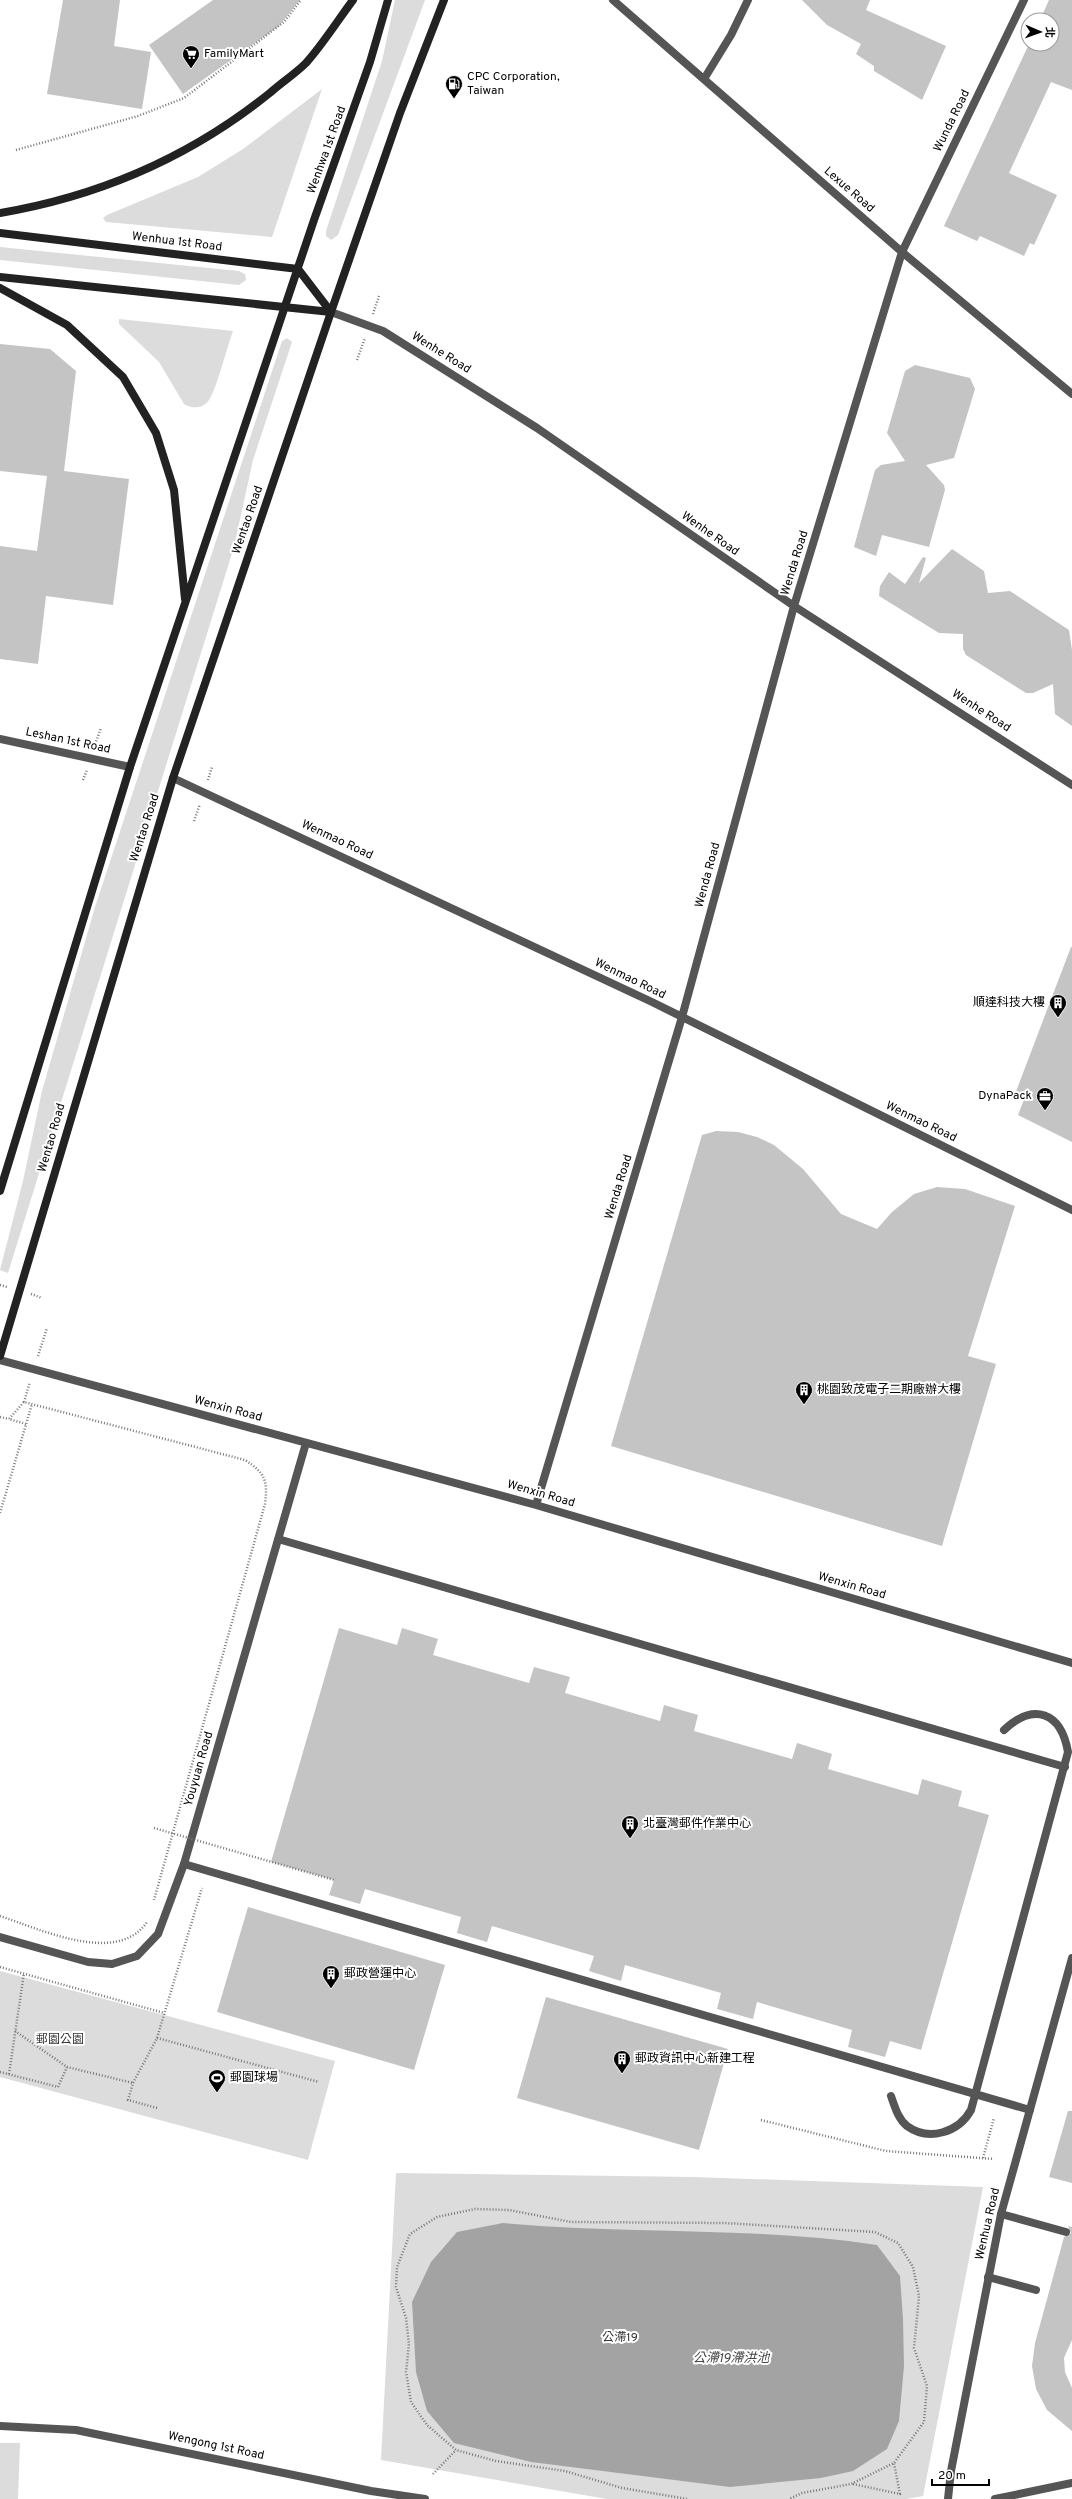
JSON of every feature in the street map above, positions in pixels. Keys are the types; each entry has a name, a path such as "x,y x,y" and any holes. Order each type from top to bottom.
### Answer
{"street":[{"path":"0,213 29,208 107,187 159,165 241,116 306,63 353,0"},
{"name":"Wenhwa 1st Road","path":"285,307 370,62 388,0"},
{"path":"331,312 400,114 444,0"},
{"name":"Lexue Road","path":"613,0 902,252 1072,394"},
{"path":"704,79 731,35 748,0"},
{"name":"Wunda Road","path":"902,252 1024,0"},
{"name":"Wenhua 1st Road","path":"0,233 298,269"},
{"name":"Wenda Road","path":"536,1505 682,1018 794,606 902,252"},
{"path":"298,269 331,312"},
{"path":"0,277 331,312"},
{"path":"0,288 67,325 123,377 156,432 174,490 185,602"},
{"path":"0,1191 130,767 285,307"},
{"name":"Wenhe Road","path":"331,312 383,331 537,428 794,606 1072,785"},
{"name":"Wentao Road","path":"0,1356 173,778 331,312"},
{"name":"Leshan 1st Road","path":"0,739 130,767"},
{"name":"Wenmao Road","path":"173,778 682,1018 1072,1210"},
{"name":"Wenxin Road","path":"0,1360 536,1505 1072,1663"},
{"name":"Youyuan Road","path":"0,1937 88,1962 112,1964 137,1956 158,1934 184,1864 306,1443"},
{"path":"278,1539 1065,1767"},
{"path":"891,2096 896,2112 907,2126 920,2132 934,2134 948,2132 966,2119 975,2095 1068,1752 1066,1737 1058,1723 1032,1712 1016,1718 1004,1730"},
{"path":"184,1864 1030,2110"},
{"name":"Wenhua Road","path":"948,2499 951,2470 1001,2214 1072,1958"},
{"path":"1001,2214 1066,2232"},
{"path":"988,2277 1036,2290"},
{"name":"Wengong 1st Road","path":"0,2426 76,2430 371,2491 425,2499"},
{"path":"995,2499 1072,2483"}],"path":[{"path":"16,150 138,116 184,98 279,26 301,0"},
{"path":"9,1419 24,1402 32,1404 245,1460 258,1469 268,1485 263,1511 154,1902"},
{"path":"0,1513 32,1404"},
{"path":"0,1417 26,1424"},
{"path":"154,1828 334,1880"},
{"path":"157,2108 128,2100 133,2083 157,2038 202,1888"},
{"path":"0,1916 90,1944 108,1944 126,1940 142,1930 150,1918"},
{"path":"0,1966 164,2013"},
{"path":"9,2074 24,1973"},
{"path":"15,2031 67,2066 133,2083"},
{"path":"157,2038 319,2082"},
{"path":"0,2072 58,2087 67,2066"},
{"path":"983,2158 994,2118"},
{"path":"761,2120 886,2152 994,2159"},
{"path":"687,2499 622,2488 565,2471 496,2461 456,2450 427,2425 411,2402 406,2372 408,2344 406,2318 396,2287 397,2267 410,2234 438,2217 481,2209 509,2210 571,2222 725,2223 876,2232 898,2243 913,2267 919,2296 914,2348 927,2386 924,2422 894,2463 851,2484 802,2493 789,2499"},
{"path":"433,2474 456,2450"},
{"path":"851,2484 900,2494 894,2463"}],"green space":[{"path":"395,0 425,0 338,235 331,240 326,236 326,231 382,61"},
{"path":"322,89 272,237 106,222 103,218 198,177 243,149"},
{"path":"0,247 239,271 245,274 246,280 239,285 0,260"},
{"path":"119,319 233,331 215,386 207,403 201,407 190,407 184,404 159,362 119,324"},
{"path":"287,338 292,342 253,460 234,547 8,1273 0,1270 23,1181 42,1091 95,907 282,341"},
{"name":"郵園公園","path":"0,1971 335,2061 308,2160 0,2077"},
{"name":"公滯19滯洪池","path":"396,2173 694,2177 983,2187 923,2496 906,2499 607,2499 381,2460"},
{"path":"0,2443 20,2443 18,2499 0,2499"}],"water":[{"name":"公滯19滯洪池","path":"503,2223 550,2227 784,2235 877,2245 900,2276 903,2319 904,2366 899,2421 887,2449 853,2471 821,2478 730,2487 531,2462 454,2443 427,2411 416,2372 412,2302 431,2262 457,2232"}],"building":[{"path":"63,0 120,0 114,46 151,52 142,109 47,94"},
{"path":"213,0 300,0 279,26 183,94 149,45"},
{"path":"802,0 870,0 866,10 946,46 922,100 874,71 874,66 856,54 861,44 827,25"},
{"path":"1049,0 1072,0 1072,90 1051,82 1009,173 1057,195 1034,245 1030,243 1024,256 980,236 977,241 944,226 1025,52 1060,52 1060,12 1044,12"},
{"path":"0,344 50,349 76,371 64,471 129,479 113,605 46,596 38,664 0,659 0,546 37,551 47,476 0,471"},
{"path":"915,365 970,378 975,389 954,458 926,465 944,485 945,490 929,547 882,535 876,556 854,547 875,470 881,465 905,461 887,433 905,371"},
{"path":"952,549 984,571 988,593 1010,591 1069,630 1072,650 1072,726 1055,714 1053,684 1033,693 1026,693 966,655 963,649 963,634 939,633 879,596 880,586 889,572 905,584 923,557 926,558 919,583"},
{"name":"順達科技大樓","path":"1071,947 1072,1142 1018,1115 1025,1097 1015,1094"},
{"name":"桃園致茂電子二期廠辦大樓","path":"716,1131 738,1132 757,1137 774,1145 803,1169 841,1214 877,1229 892,1212 914,1194 937,1187 965,1189 1015,1206 968,1356 996,1364 942,1546 611,1446 702,1135"},
{"name":"北臺灣郵件作業中心","path":"339,1628 397,1645 402,1628 438,1639 433,1655 529,1683 534,1667 570,1677 565,1693 660,1721 664,1705 698,1715 694,1731 792,1759 797,1743 832,1754 828,1769 918,1795 922,1779 962,1791 958,1806 989,1815 921,2050 890,2041 885,2057 848,2047 852,2030 757,2002 753,2019 717,2009 721,1993 625,1965 621,1981 589,1971 594,1956 492,1926 487,1942 457,1933 461,1917 365,1889 360,1904 329,1895 334,1880 271,1862"},
{"name":"郵政營運中心","path":"248,1907 445,1965 414,2070 217,2012"},
{"name":"郵政資訊中心新建工程","path":"546,1997 728,2049 699,2150 517,2098"},
{"path":"1068,2111 1072,2111 1072,2183 1049,2177"},
{"path":"1068,2226 1072,2227 1072,2340 1064,2358 1065,2372 1072,2388 1072,2431 1047,2410 1036,2389 1032,2366 1035,2343 1064,2237 1071,2233"}],"place":[{"name":"FamilyMart","path":"191,69"},
{"name":"CPC Corporation, Taiwan","path":"454,99"},
{"name":"順達科技大樓","path":"1058,1018"},
{"name":"DynaPack","path":"1045,1111"},
{"name":"桃園致茂電子二期廠辦大樓","path":"804,1405"},
{"name":"北臺灣郵件作業中心","path":"630,1839"},
{"name":"郵政營運中心","path":"331,1989"},
{"name":"郵政資訊中心新建工程","path":"622,2074"},
{"name":"郵園球場","path":"217,2093"}],"park label":[{"name":"公滯19","path":"620,2338"}]}
